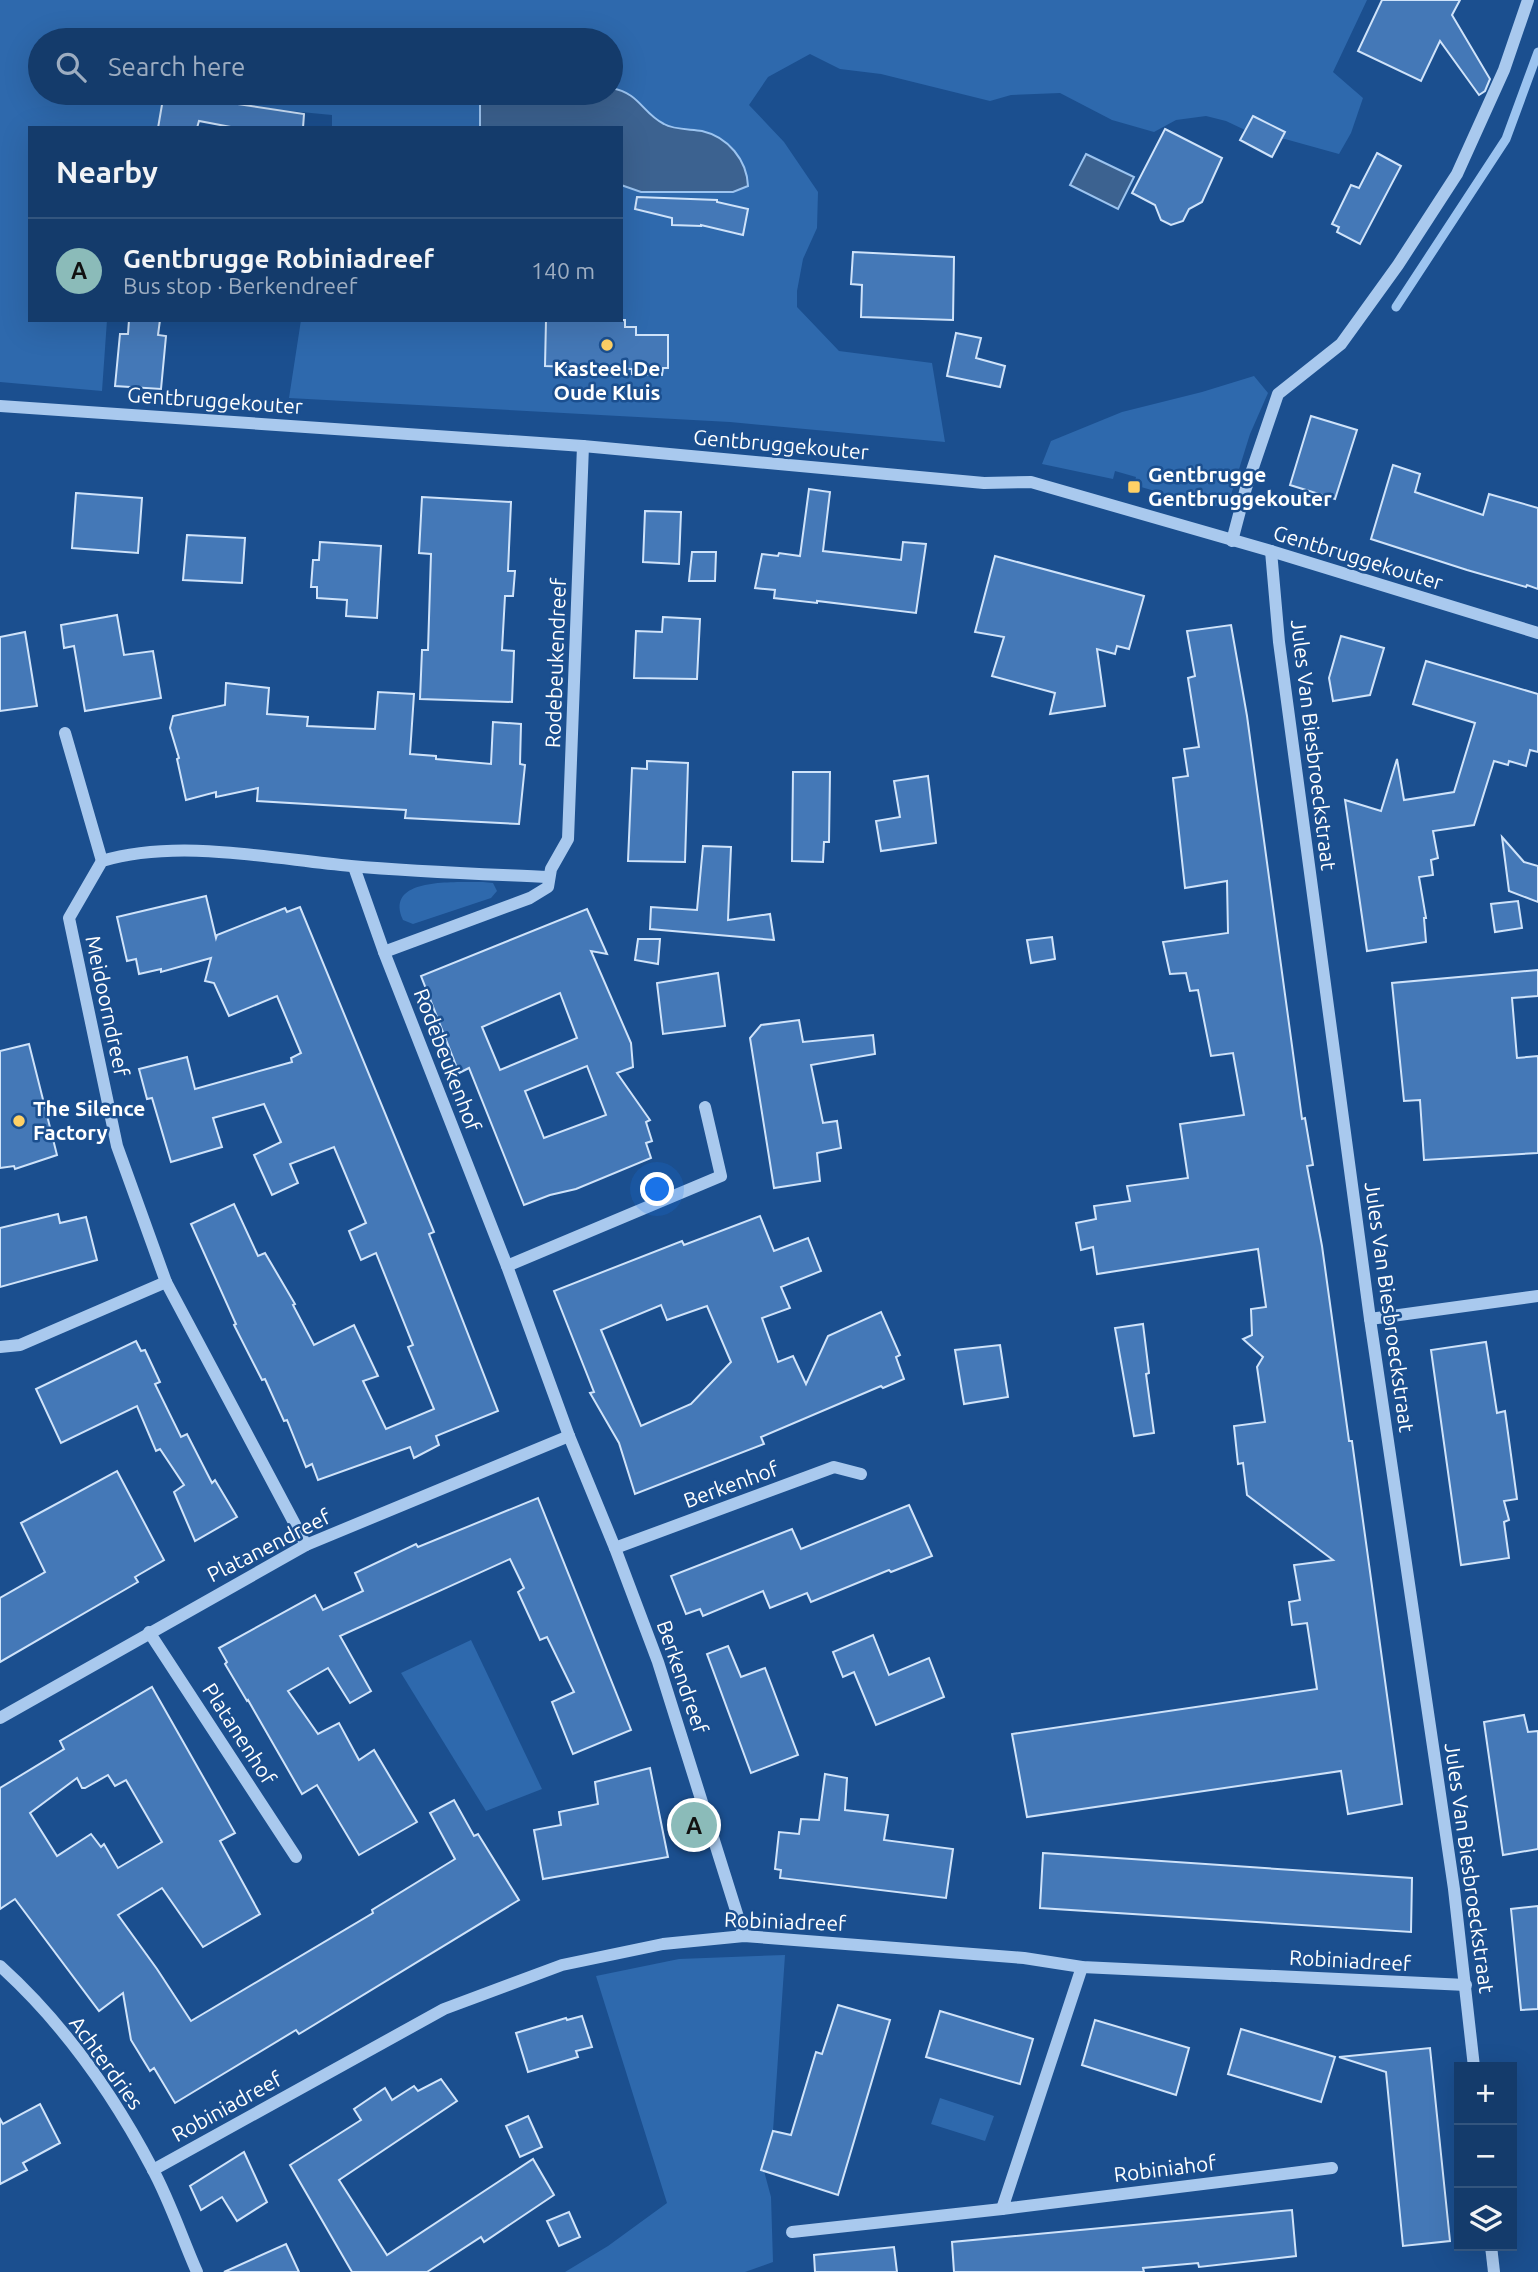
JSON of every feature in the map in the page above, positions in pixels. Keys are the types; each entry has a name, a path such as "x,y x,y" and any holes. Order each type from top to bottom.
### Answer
{"street":[{"path":"1232,541 1246,488 1278,394 1342,344 1398,265 1457,174 1504,70 1528,0"},
{"name":"Gentbruggekouter","path":"0,406 583,446 984,483 1031,482 1271,551 1538,633"},
{"name":"Rodebeukendreef","path":"384,952 530,898 548,887 549,877 568,839 583,446"},
{"name":"Jules Van Biesbroeckstraat","path":"1271,551 1279,642 1370,1319 1452,1875 1474,2062"},
{"path":"65,733 102,861 129,853 187,850 354,867 549,877"},
{"name":"Meidoorndreef","path":"102,861 69,918 117,1146 166,1282 306,1545"},
{"name":"Rodebeukenhof","path":"354,867 384,952 508,1266 569,1436"},
{"path":"508,1266 720,1176 705,1107"},
{"path":"0,1347 20,1345 166,1282"},
{"path":"1370,1319 1538,1296"},
{"name":"Platanendreef","path":"0,1718 306,1545 569,1436"},
{"name":"Berkendreef","path":"569,1436 658,1662 744,1936"},
{"name":"Berkenhof","path":"615,1548 834,1467 861,1474"},
{"name":"Platanenhof","path":"149,1632 296,1857"},
{"name":"Robiniadreef","path":"153,2170 444,2010 562,1965 663,1944 744,1936 1024,1958 1082,1967 1466,1985"},
{"name":"Achterdries","path":"0,1966 27,1990 90,2067 153,2170 197,2272"},
{"path":"1002,2209 1082,1967"},
{"name":"Robiniahof","path":"792,2232 1332,2168"},
{"path":"1492,2251 1494,2272"}],"shaded area":[{"path":"0,0 1367,0 1333,72 1363,98 1351,133 1339,154 1285,139 1264,139 1226,121 1206,116 1176,120 1154,132 1112,120 1060,93 1011,95 990,101 881,74 840,69 810,54 768,77 749,105 784,142 818,192 817,228 803,259 797,307 839,351 932,363 945,442 730,422 289,398 301,322 623,322 623,126 332,126 332,115 249,105 623,105 623,28 28,28 28,105 162,105 158,126 28,126 28,322 107,322 102,391 0,382"},
{"path":"623,92 668,126 702,131 728,144 744,167 748,186 733,192 641,192 623,186 623,126 480,126 480,105 623,105"},
{"path":"1086,154 1134,177 1118,209 1070,185"},
{"path":"1254,376 1268,393 1250,434 1230,498 1222,505 1211,507 1134,485 1136,477 1115,471 1113,479 1042,464 1051,441 1122,412"},
{"path":"441,883 493,883 497,891 491,898 413,924 403,920 400,906 404,896 413,889"},
{"path":"471,1640 542,1789 486,1811 401,1673"},
{"path":"785,1955 773,2131 762,2170 771,2197 773,2262 745,2272 565,2272 608,2246 667,2203 596,1976 679,1959"},
{"path":"940,2098 994,2116 985,2141 931,2124"}],"building":[{"path":"1382,0 1460,0 1452,15 1490,79 1485,91 1479,95 1440,41 1421,81 1358,51"},
{"path":"162,105 244,105 304,114 303,126 225,126 199,121 198,126 158,126"},
{"path":"1253,116 1285,132 1272,157 1240,140"},
{"path":"1165,129 1222,158 1202,202 1189,209 1183,221 1171,225 1161,220 1155,205 1132,193"},
{"path":"1377,153 1401,166 1360,244 1337,232 1339,227 1332,224 1351,185 1359,188"},
{"path":"637,197 717,200 748,209 743,235 701,225 672,225 672,218 635,209"},
{"path":"853,252 954,257 953,320 861,317 862,285 851,284"},
{"name":"Kasteel De Oude Kluis","path":"625,320 625,327 636,327 636,335 668,335 668,368 663,368 662,375 632,374 632,369 545,366 546,322"},
{"path":"129,322 160,322 158,335 166,336 161,389 115,386 120,334 128,334"},
{"path":"956,333 981,338 976,358 1005,366 1000,387 947,376"},
{"path":"1311,416 1357,430 1335,499 1290,485"},
{"path":"1393,465 1420,474 1415,492 1483,515 1489,494 1538,508 1538,589 1467,570 1371,539"},
{"path":"809,489 830,492 823,551 901,560 903,542 926,544 916,613 774,598 775,590 755,588 762,554 800,556"},
{"path":"76,493 142,498 138,553 72,548"},
{"path":"422,497 511,502 508,571 515,571 513,596 505,596 502,650 514,651 512,702 420,699 422,650 428,650 431,554 419,553"},
{"path":"645,511 681,512 679,564 643,562"},
{"path":"187,535 245,538 242,583 183,580"},
{"path":"320,542 381,546 377,618 346,616 347,600 317,598 317,587 311,587 313,560 319,560"},
{"path":"692,552 716,552 715,581 689,581"},
{"path":"995,556 1144,596 1129,649 1117,646 1115,654 1097,649 1105,706 1050,714 1055,693 992,676 1004,637 975,632"},
{"path":"117,615 124,655 153,651 161,698 85,711 74,646 64,648 61,625"},
{"path":"663,617 700,619 697,679 634,678 636,631 662,632"},
{"path":"1231,625 1247,716 1302,1119 1305,1118 1313,1165 1307,1166 1322,1246 1349,1441 1352,1441 1402,1804 1348,1814 1341,1771 1027,1817 1012,1734 1317,1689 1307,1623 1292,1625 1289,1602 1300,1600 1294,1565 1333,1560 1247,1495 1243,1463 1238,1464 1234,1426 1265,1422 1257,1367 1263,1357 1243,1339 1252,1335 1251,1309 1266,1307 1258,1249 1097,1274 1093,1247 1081,1250 1076,1223 1096,1219 1094,1206 1130,1201 1127,1186 1188,1178 1180,1124 1244,1115 1233,1053 1211,1056 1198,990 1190,991 1186,973 1170,974 1163,942 1228,933 1227,881 1185,888 1173,778 1188,776 1184,749 1199,747 1188,678 1195,676 1187,631"},
{"path":"25,632 37,706 0,711 0,637"},
{"path":"1341,636 1384,648 1370,695 1333,701 1329,678"},
{"path":"1426,661 1538,694 1538,752 1530,750 1526,766 1509,761 1508,765 1494,761 1474,825 1433,831 1438,858 1431,860 1433,875 1419,877 1426,918 1426,942 1367,951 1345,800 1381,811 1397,759 1404,800 1454,792 1475,723 1413,704"},
{"path":"226,683 269,688 267,714 308,717 307,726 375,729 378,692 414,694 410,754 436,756 436,759 491,764 493,722 521,724 520,764 525,765 519,824 405,818 406,810 257,801 258,788 216,797 216,792 186,800 177,759 179,758 170,728 173,716 225,705"},
{"path":"647,761 688,763 685,862 628,861 632,768 647,769"},
{"path":"793,772 830,772 829,842 824,842 823,862 792,861"},
{"path":"928,776 936,843 881,851 876,821 900,817 894,781"},
{"path":"1502,837 1524,862 1538,866 1538,902 1509,891"},
{"path":"703,846 731,847 728,920 770,914 774,940 650,929 651,907 697,910"},
{"path":"206,896 216,938 217,935 285,908 287,912 300,907 434,1232 429,1234 498,1411 436,1436 439,1445 414,1458 410,1447 318,1480 312,1464 306,1467 287,1420 284,1421 265,1379 262,1380 234,1325 236,1324 191,1224 234,1204 258,1256 265,1253 295,1304 293,1305 314,1345 354,1325 378,1376 363,1381 386,1429 434,1409 408,1347 413,1345 376,1253 361,1260 349,1231 366,1223 334,1147 290,1164 298,1183 272,1195 254,1155 281,1142 264,1104 213,1118 222,1147 171,1162 152,1098 147,1099 139,1069 187,1057 195,1089 292,1062 291,1058 301,1053 277,996 229,1016 214,983 205,981 211,958 161,972 161,969 139,974 136,959 127,961 117,917"},
{"path":"1518,901 1522,928 1495,932 1491,904"},
{"path":"587,909 607,954 591,951 631,1043 633,1067 617,1073 650,1120 646,1122 652,1141 646,1143 651,1158 576,1189 524,1205 469,1068 459,1073 421,976","holes":["560,993 577,1038 500,1070 482,1027","587,1066 606,1115 544,1138 525,1091"]},
{"path":"1052,937 1055,959 1031,963 1027,940"},
{"path":"638,939 660,939 658,964 635,960"},
{"path":"1538,970 1538,996 1512,998 1517,1058 1538,1056 1538,1153 1424,1160 1420,1100 1404,1101 1392,983"},
{"path":"718,973 725,1026 663,1034 657,983"},
{"path":"799,1020 803,1042 873,1035 875,1054 811,1065 823,1123 837,1121 841,1148 817,1153 820,1181 774,1188 750,1038 761,1025"},
{"path":"29,1044 57,1155 15,1169 14,1166 0,1168 0,1051"},
{"path":"58,1214 60,1223 86,1217 97,1260 0,1287 0,1228"},
{"path":"760,1216 774,1251 808,1238 821,1271 781,1287 790,1308 762,1318 778,1362 793,1356 806,1384 828,1336 881,1312 900,1355 896,1357 904,1379 883,1388 881,1386 761,1437 764,1444 635,1494 619,1443 590,1393 594,1392 554,1291 682,1241 684,1245","holes":["661,1305 667,1320 707,1306 731,1362 691,1404 641,1426 601,1330"]},
{"path":"1143,1324 1154,1433 1134,1436 1115,1328"},
{"path":"136,1341 141,1351 145,1350 160,1382 155,1384 181,1437 187,1434 212,1483 215,1480 237,1517 195,1541 174,1492 184,1485 160,1449 156,1451 137,1406 61,1443 36,1389"},
{"path":"1486,1342 1497,1413 1505,1411 1517,1499 1504,1501 1509,1520 1504,1522 1509,1558 1461,1565 1431,1350"},
{"path":"1000,1345 1008,1397 964,1404 955,1350"},
{"path":"117,1471 164,1560 135,1577 138,1582 0,1662 0,1598 45,1572 21,1523"},
{"path":"538,1498 631,1730 573,1754 552,1702 574,1692 547,1637 540,1640 518,1592 524,1588 510,1559 340,1636 371,1691 350,1703 328,1668 288,1691 318,1734 339,1723 359,1760 374,1750 417,1822 359,1855 317,1785 302,1794 225,1664 227,1662 219,1648 315,1595 323,1610 363,1591 355,1573 416,1544 418,1547"},
{"path":"909,1505 932,1556 891,1572 889,1570 811,1602 807,1593 770,1608 763,1591 703,1616 700,1609 686,1614 671,1576 792,1529 801,1549"},
{"path":"873,1635 889,1675 929,1658 944,1697 876,1725 854,1672 843,1677 833,1652"},
{"path":"728,1646 741,1677 765,1668 798,1755 751,1773 707,1654"},
{"path":"152,1687 235,1833 220,1841 260,1914 203,1947 162,1888 118,1915 191,2021 373,1913 372,1910 455,1859 430,1813 454,1800 474,1836 478,1834 519,1900 299,2034 296,2030 175,2103 154,2068 150,2071 131,2040 123,1993 99,2011 15,1899 0,1909 0,1788 64,1749 60,1741","holes":["108,1775 115,1786 126,1780 162,1842 118,1868 104,1844 101,1847 91,1834 57,1856 30,1813 77,1778 82,1788 85,1788"]},
{"path":"1524,1715 1528,1732 1538,1731 1538,1849 1503,1855 1484,1722"},
{"path":"650,1768 668,1857 543,1879 534,1830 561,1825 559,1812 598,1804 595,1782"},
{"path":"825,1774 847,1778 845,1810 888,1815 884,1840 953,1849 946,1898 780,1878 781,1870 775,1869 779,1832 799,1834 801,1819 819,1820"},
{"path":"1043,1853 1412,1878 1411,1932 1040,1908"},
{"path":"1538,1906 1538,2009 1521,2010 1511,1909"},
{"path":"838,2005 890,2020 838,2195 761,2170 773,2131 791,2135 816,2052 822,2054"},
{"path":"940,2011 1033,2039 1020,2084 926,2057"},
{"path":"582,2016 592,2047 576,2051 578,2057 528,2072 516,2033"},
{"path":"1095,2020 1189,2048 1176,2095 1082,2065"},
{"path":"1241,2029 1335,2057 1321,2102 1228,2074"},
{"path":"1430,2048 1450,2241 1403,2246 1386,2072 1339,2057"},
{"path":"441,2079 457,2101 339,2180 387,2255 533,2159 554,2195 484,2242 481,2237 427,2272 352,2272 290,2165 361,2120 354,2109 385,2088 392,2100 414,2086 418,2091"},
{"path":"40,2104 60,2143 23,2163 27,2170 0,2184 0,2119 3,2124"},
{"path":"528,2116 542,2147 520,2157 506,2126"},
{"path":"244,2152 267,2202 237,2221 222,2197 201,2210 190,2186"},
{"path":"1292,2210 1296,2256 1199,2267 1198,2263 1143,2268 1144,2272 954,2272 952,2242"},
{"path":"569,2212 580,2237 559,2246 547,2221"},
{"path":"286,2244 299,2272 224,2272"},
{"path":"894,2247 897,2272 815,2272 814,2255"}],"waterway":[{"path":"1396,307 1506,139 1538,52"}],"place":[{"name":"Kasteel De Oude Kluis","path":"607,345"},
{"name":"Gentbrugge Gentbruggekouter","path":"1134,487"},
{"name":"The Silence Factory","path":"19,1121"},
{"name":"Gentbrugge Robiniadreef","path":"694,1825"}]}
